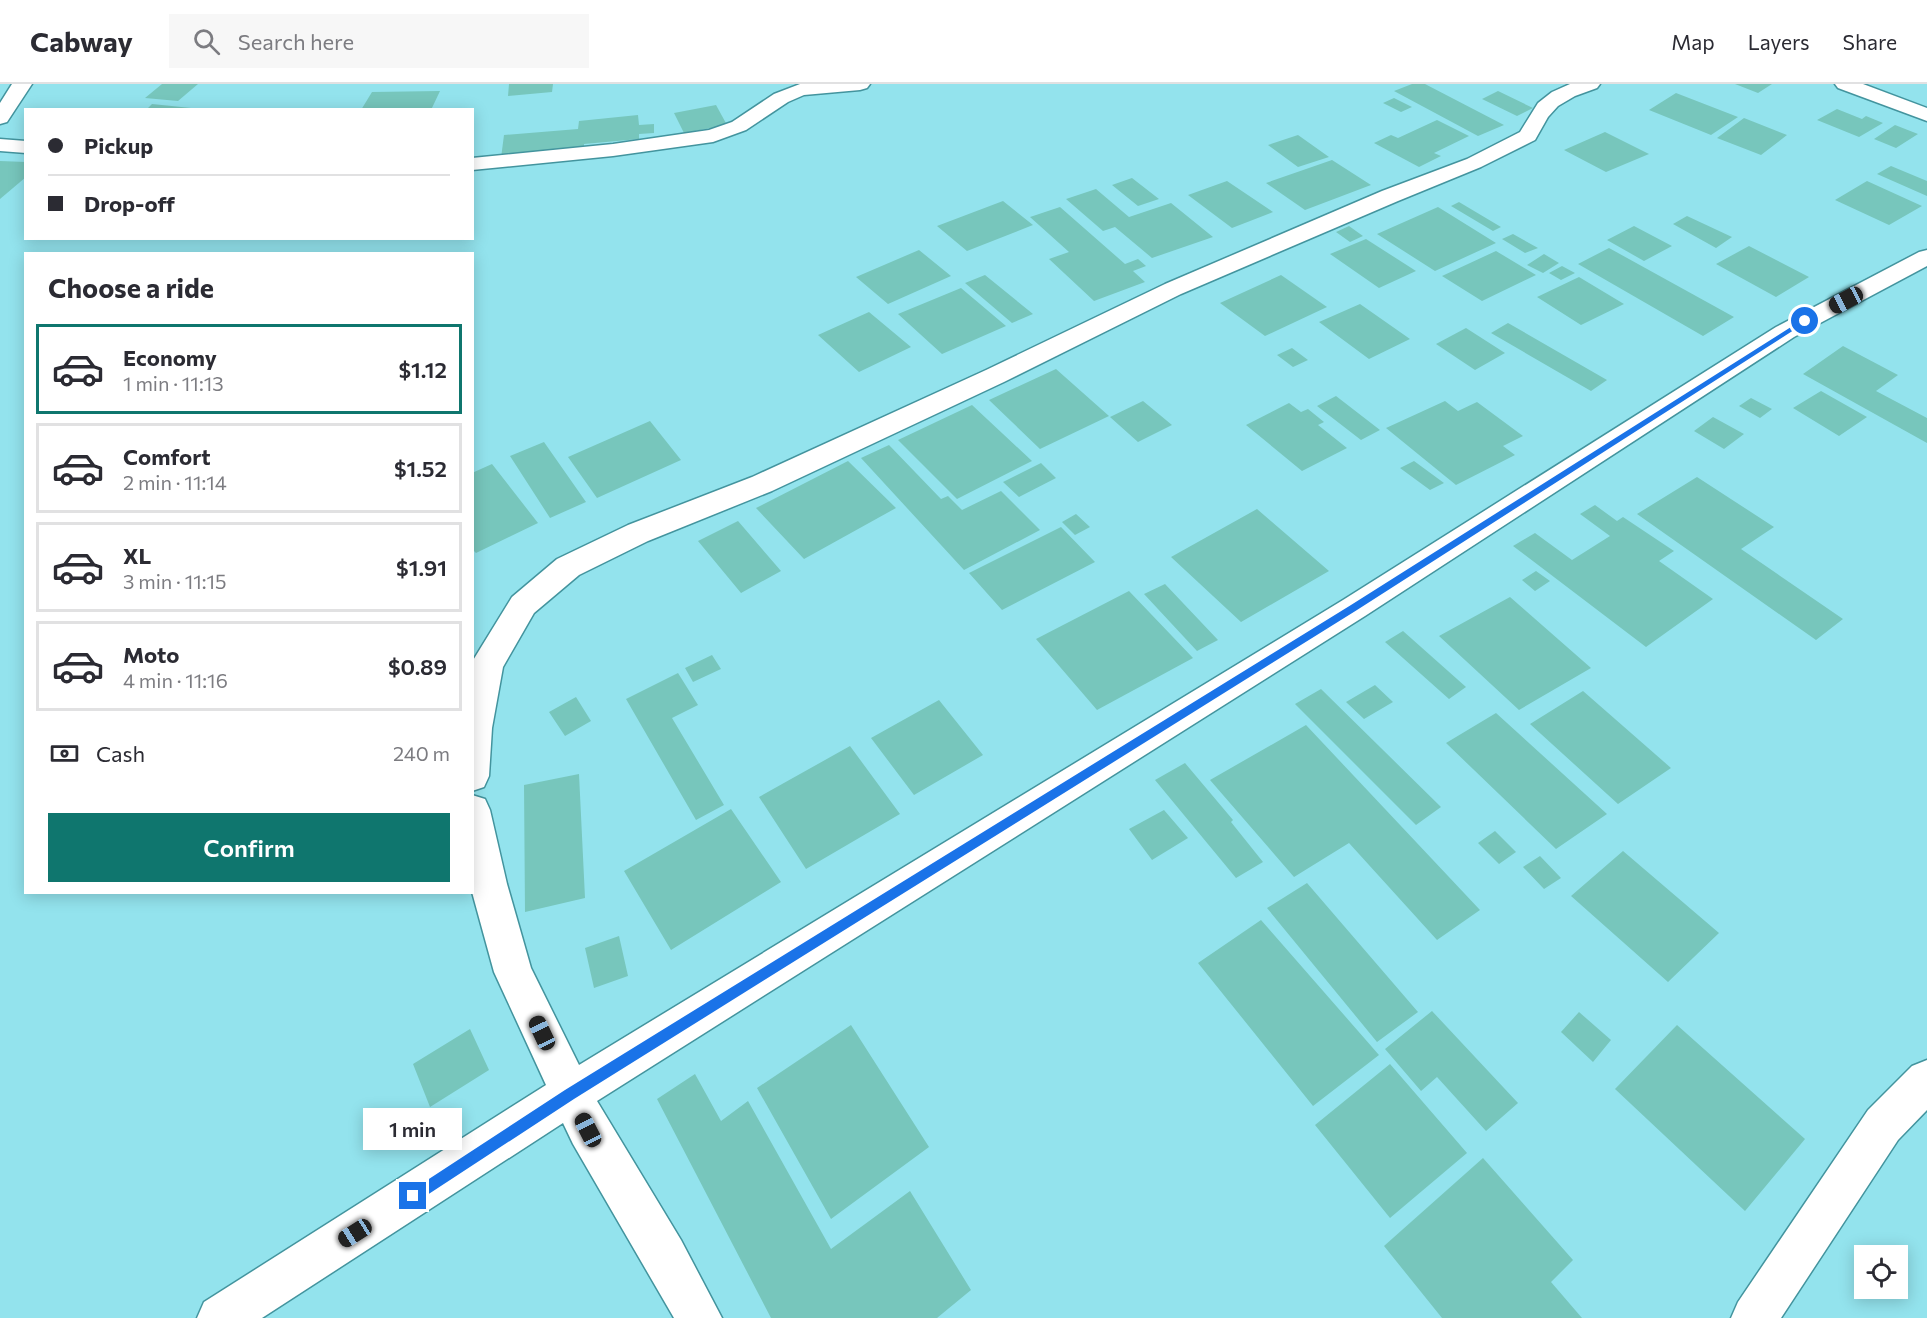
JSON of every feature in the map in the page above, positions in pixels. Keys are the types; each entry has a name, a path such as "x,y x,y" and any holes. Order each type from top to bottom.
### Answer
{"street":[{"path":"0,118 22,84"},
{"path":"474,744 487,665 523,605 568,567 638,533 762,484 995,376 1173,289 1390,196 1474,163 1528,136 1537,115 1552,98 1590,84"},
{"path":"1845,84 1927,115"},
{"path":"474,164 546,158 713,136 739,126 781,98 800,90 848,85"},
{"path":"0,145 24,147"},
{"path":"219,1318 570,1095 1344,614 1785,332 1927,256"},
{"path":"474,819 488,884 513,972 588,1130 665,1256 699,1318"},
{"path":"1754,1318 1883,1125 1927,1082"}],"building":[{"path":"162,84 198,84 178,101 145,98"},
{"path":"509,84 553,84 552,92 508,96"},
{"path":"1412,84 1425,84 1504,125 1478,136 1394,91"},
{"path":"1735,84 1772,84 1758,93"},
{"path":"440,91 432,108 362,108 372,92"},
{"path":"1498,91 1533,108 1517,116 1482,99"},
{"path":"1676,93 1738,117 1711,135 1649,110"},
{"path":"1394,98 1412,107 1401,112 1383,103"},
{"path":"152,104 191,108 148,108"},
{"path":"716,105 727,125 684,133 674,113"},
{"path":"1837,109 1862,119 1866,116 1883,123 1859,137 1817,120"},
{"path":"638,115 639,125 654,124 654,133 639,134 639,139 584,144 584,151 501,158 504,135 578,129 579,121"},
{"path":"1744,118 1787,135 1761,155 1717,138"},
{"path":"1437,120 1469,136 1434,153 1441,156 1419,167 1374,143 1391,135 1398,138"},
{"path":"1895,125 1918,134 1896,148 1874,139"},
{"path":"1605,132 1649,154 1606,172 1564,150"},
{"path":"1298,135 1329,157 1298,167 1268,145"},
{"path":"1332,160 1371,185 1305,210 1266,183"},
{"path":"0,161 24,162 24,179 0,199"},
{"path":"1891,166 1927,181 1927,196 1877,174"},
{"path":"1132,178 1159,199 1138,206 1112,185"},
{"path":"1227,181 1273,212 1232,228 1188,195"},
{"path":"1867,181 1922,206 1889,225 1835,200"},
{"path":"1096,189 1129,217 1171,203 1213,237 1152,258 1115,227 1103,231 1066,199"},
{"path":"1003,201 1033,225 967,251 937,226"},
{"path":"1459,202 1501,227 1493,231 1451,206"},
{"path":"1060,207 1125,264 1138,259 1146,266 1133,271 1145,282 1094,301 1049,259 1069,252 1030,217"},
{"path":"1438,207 1496,243 1435,271 1377,234"},
{"path":"1687,216 1732,237 1716,248 1673,224"},
{"path":"1349,226 1363,236 1350,242 1336,232"},
{"path":"1634,226 1672,246 1644,261 1607,240"},
{"path":"1513,234 1538,248 1525,253 1502,239"},
{"path":"1366,239 1416,271 1379,288 1330,254"},
{"path":"1749,246 1809,277 1776,297 1716,264"},
{"path":"1609,248 1734,317 1703,336 1578,264"},
{"path":"919,250 951,276 888,304 856,277"},
{"path":"1496,251 1536,275 1482,301 1442,276"},
{"path":"1544,254 1559,263 1543,273 1527,265"},
{"path":"1562,266 1575,273 1561,280 1549,273"},
{"path":"985,275 1033,314 1012,323 965,283"},
{"path":"1281,275 1327,307 1265,336 1220,303"},
{"path":"1579,277 1624,304 1581,325 1537,297"},
{"path":"961,288 1006,326 942,354 898,314"},
{"path":"1360,304 1410,339 1369,359 1319,322"},
{"path":"869,312 911,347 859,372 818,335"},
{"path":"1508,323 1607,380 1591,391 1491,333"},
{"path":"1466,328 1505,353 1475,370 1436,344"},
{"path":"1843,346 1898,375 1876,391 1927,418 1927,443 1803,374"},
{"path":"1292,348 1308,360 1293,367 1277,355"},
{"path":"1056,369 1109,416 1040,449 989,400"},
{"path":"1821,391 1867,417 1839,436 1793,408"},
{"path":"1336,396 1380,430 1361,440 1317,406"},
{"path":"1751,398 1772,409 1760,418 1739,406"},
{"path":"1143,401 1172,425 1138,442 1110,417"},
{"path":"1445,401 1458,411 1477,402 1523,436 1503,446 1515,455 1456,485 1386,428"},
{"path":"1289,403 1301,412 1308,409 1324,422 1318,425 1347,448 1302,471 1246,425"},
{"path":"972,405 1032,461 957,499 898,440"},
{"path":"1713,417 1744,434 1724,449 1694,431"},
{"path":"650,421 681,460 597,498 568,457"},
{"path":"544,442 586,502 550,518 510,456"},
{"path":"889,445 941,499 948,496 962,510 1001,491 1040,530 964,570 861,458"},
{"path":"848,461 896,508 804,559 756,508"},
{"path":"1414,461 1444,483 1430,490 1400,468"},
{"path":"1041,463 1056,478 1019,497 1003,482"},
{"path":"492,464 538,523 476,553 474,551 474,472"},
{"path":"1697,477 1774,527 1741,549 1843,619 1816,640 1637,514"},
{"path":"1595,505 1617,521 1623,517 1674,551 1659,561 1713,599 1646,647 1513,546 1535,533 1572,560 1610,536 1580,514"},
{"path":"1257,509 1329,571 1241,622 1171,557"},
{"path":"1076,514 1090,527 1075,535 1062,522"},
{"path":"738,521 781,571 741,593 698,541"},
{"path":"1061,527 1095,562 1002,610 969,573"},
{"path":"1536,571 1550,581 1535,591 1522,580"},
{"path":"1165,584 1218,640 1197,651 1144,594"},
{"path":"1129,591 1193,658 1097,710 1036,639"},
{"path":"1510,597 1591,668 1519,710 1439,636"},
{"path":"1403,631 1466,687 1449,699 1385,642"},
{"path":"712,655 721,669 693,682 685,668"},
{"path":"678,673 698,705 672,718 724,805 696,820 626,699"},
{"path":"1375,685 1393,702 1364,719 1346,702"},
{"path":"1321,689 1441,807 1416,825 1295,704"},
{"path":"1583,691 1671,768 1618,804 1530,724"},
{"path":"576,697 591,721 565,736 549,712"},
{"path":"939,700 983,755 914,795 871,738"},
{"path":"1496,713 1607,814 1556,849 1446,743"},
{"path":"1306,725 1480,910 1437,940 1349,843 1294,877 1210,780"},
{"path":"850,746 900,814 806,869 759,797"},
{"path":"1185,763 1233,820 1231,822 1263,862 1236,878 1155,780"},
{"path":"579,774 585,898 525,912 524,785"},
{"path":"731,809 781,882 671,950 624,871"},
{"path":"1164,810 1188,838 1152,860 1129,829"},
{"path":"1495,831 1516,852 1499,864 1478,843"},
{"path":"1623,851 1719,933 1668,982 1571,896"},
{"path":"1540,856 1561,878 1544,889 1523,867"},
{"path":"1307,883 1418,1012 1377,1042 1267,908"},
{"path":"1261,920 1379,1055 1313,1106 1198,963"},
{"path":"619,936 628,976 594,988 585,948"},
{"path":"1432,1011 1518,1103 1486,1131 1437,1077 1421,1091 1385,1049"},
{"path":"1579,1012 1611,1040 1593,1062 1561,1032"},
{"path":"851,1025 929,1147 831,1219 757,1088"},
{"path":"1677,1025 1805,1139 1745,1211 1615,1089"},
{"path":"470,1029 489,1070 430,1107 413,1064"},
{"path":"1390,1064 1467,1153 1390,1218 1315,1125"},
{"path":"695,1074 721,1121 748,1101 831,1249 910,1191 971,1290 937,1318 771,1318 657,1099"},
{"path":"1483,1158 1573,1260 1551,1282 1582,1318 1442,1318 1384,1246"}],"route":[{"path":"413,1196 570,1095 1354,608 1805,321"}]}
